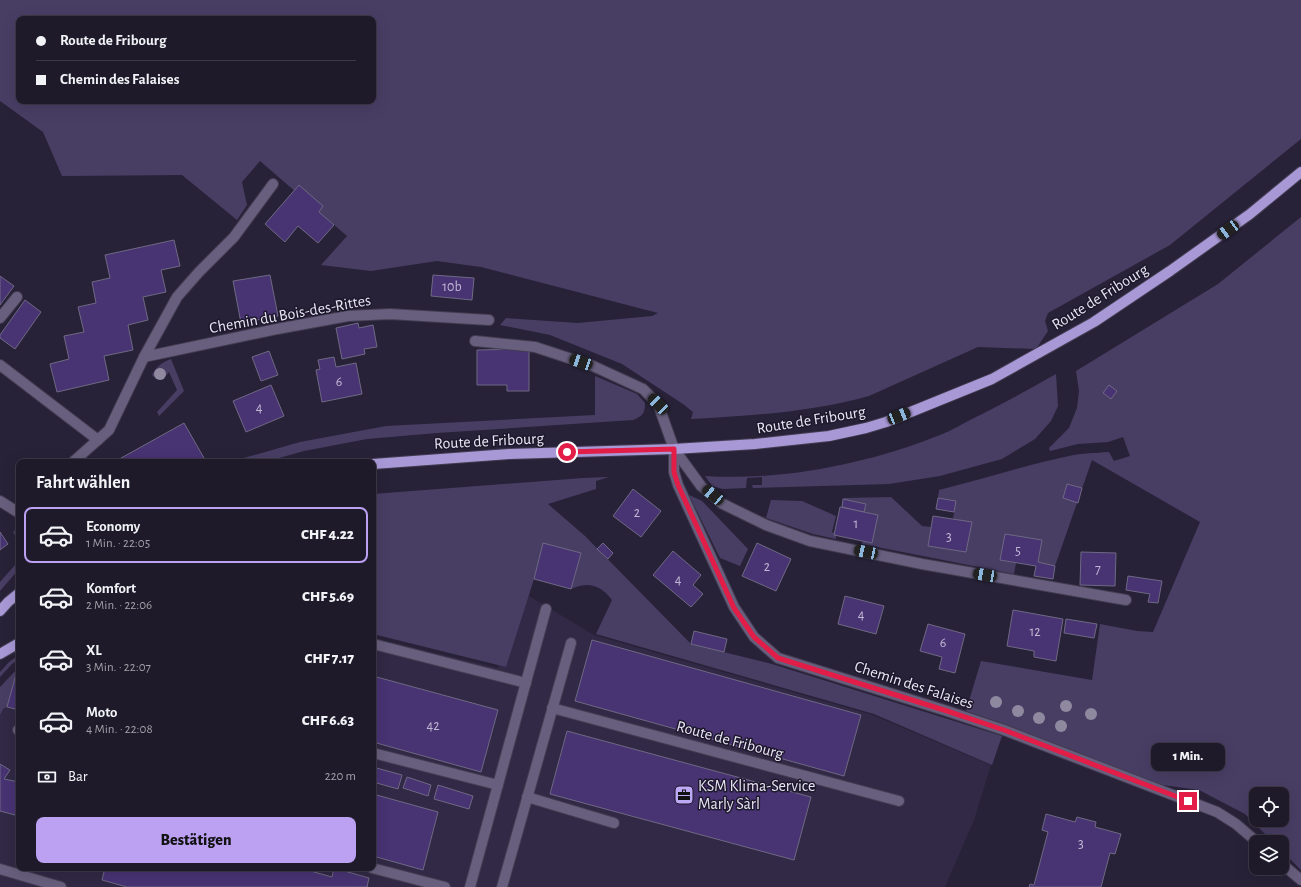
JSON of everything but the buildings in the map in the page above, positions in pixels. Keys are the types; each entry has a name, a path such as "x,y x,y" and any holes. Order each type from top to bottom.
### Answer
{"main road":[{"name":"Route de Fribourg","path":"376,464 509,454 674,449 755,444 829,436 886,422 992,379 1094,322 1170,271 1250,214 1301,172"},
{"path":"0,612 16,596"},
{"path":"0,654 16,645"}],"street":[{"path":"76,459 108,430 144,357 177,297 199,272 234,237 273,184"},
{"path":"0,318 17,297"},
{"name":"Chemin du Bois-des-Rittes","path":"144,357 277,329 348,316 390,314 489,320"},
{"path":"474,341 535,347 593,366 643,389 658,404 674,449 701,486 721,503 766,525 810,541 922,564 1126,600"},
{"path":"0,365 98,440"},
{"name":"Chemin des Falaises","path":"674,449 674,472 678,485 734,608 754,637 778,658 1004,730 1217,812 1236,824 1249,835"},
{"path":"0,501 16,511"},
{"path":"470,887 546,609"},
{"path":"502,887 571,643"},
{"path":"376,645 526,683"},
{"name":"Route de Fribourg","path":"552,708 899,801"},
{"path":"376,754 498,786"},
{"path":"527,797 614,823"},
{"path":"0,869 61,887"},
{"path":"376,869 445,887"},
{"path":"1289,870 1301,880"}],"shaded area":[{"path":"0,0 1301,0 1301,139 1170,245 1048,313 1045,321 1048,331 1036,349 978,347 869,396 803,410 691,419 693,412 683,404 622,364 550,335 500,325 506,318 578,323 652,316 658,313 481,267 437,261 371,271 321,265 347,236 260,161 242,182 247,205 237,220 182,175 62,176 43,132 0,101"},
{"path":"1301,217 1301,870 1289,858 1289,835 1266,835 1258,827 1289,827 1289,787 1249,787 1249,818 1245,814 1199,790 1155,784 1007,725 966,711 981,661 1092,680 1100,624 1137,631 1153,632 1200,522 1092,460 1055,566 1038,562 1042,540 1005,534 1000,560 1016,563 1014,574 862,544 862,541 872,543 878,515 864,512 866,504 843,499 844,498 891,497 922,526 931,527 928,546 966,552 971,522 953,519 956,501 938,498 939,490 1074,455 1109,452 1114,461 1130,456 1123,437 1108,442 1078,444 1050,451 1049,448 1069,428 1077,408 1079,391 1076,371 1218,284"},
{"path":"171,359 184,391 159,416 157,412 177,390 169,372 162,380 155,378 152,375 160,365"},
{"path":"1056,374 1058,406 1051,421 1035,439 1002,459 940,476 889,484 753,488 752,485 762,485 762,477 747,478 746,488 723,489 712,486 705,476 764,476 794,473 854,462 883,454 948,432"},
{"path":"595,376 637,394 645,403 643,414 633,420 367,439 304,451 276,459 240,459 300,442 386,426 595,415"},
{"path":"609,477 596,481 596,489 548,504 585,536 691,644 772,664 1002,736 992,765 874,714 596,634 612,600 603,591 594,586 583,585 571,589 581,553 543,544 534,579 506,667 376,635 376,494"},
{"path":"689,495 702,501 748,549 740,566 720,558"},
{"path":"771,500 802,501 836,516 832,532 836,535 836,539 813,534 766,518"},
{"path":"16,529 16,537 13,532"},
{"path":"16,560 16,572 0,591 0,582 15,565"},
{"path":"524,593 594,635 873,715 991,765 974,820 945,887 0,887 0,691 16,674 16,871 376,871 376,639 498,668"},
{"path":"16,657 16,661 0,677 0,672"},
{"path":"16,670 16,684 10,705 3,709 0,715 0,687"}],"place":[{"name":"KSM Klima-Service Marly Sàrl","path":"684,795"}],"route":[{"path":"567,452 674,449 674,472 678,485 734,608 754,637 778,658 1004,730 1188,801"}]}
